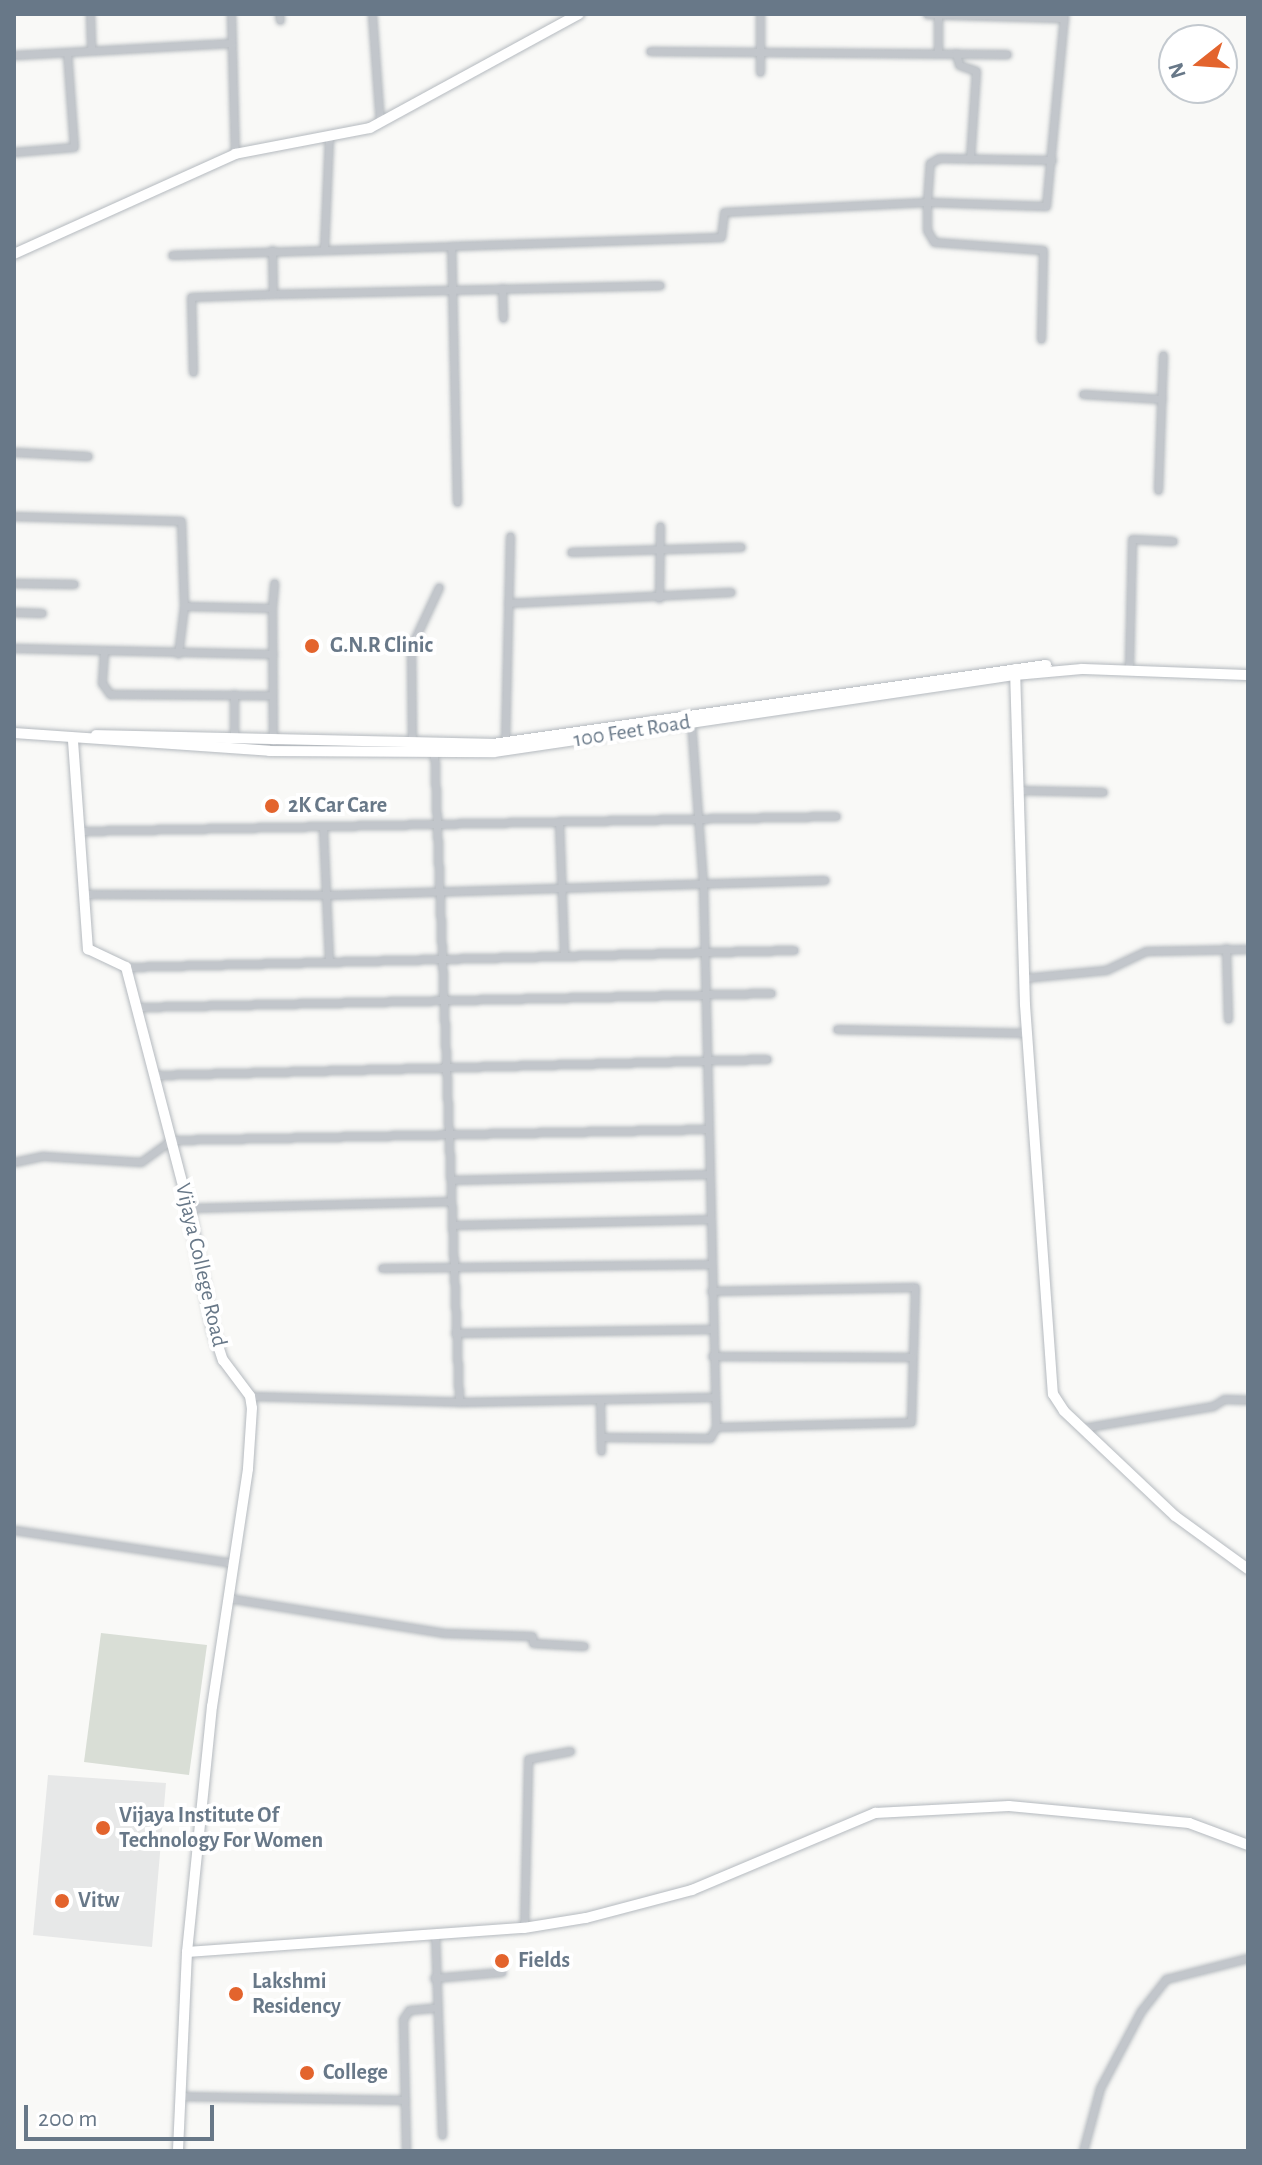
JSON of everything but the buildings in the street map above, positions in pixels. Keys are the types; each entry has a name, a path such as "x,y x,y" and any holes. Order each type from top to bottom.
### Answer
{"street":[{"path":"90,14 91,49"},
{"path":"231,14 235,154"},
{"path":"372,14 380,123"},
{"path":"14,254 235,154 380,123 416,98 579,14"},
{"path":"760,14 760,72"},
{"path":"172,255 721,237 724,212 927,202 1046,206 1064,16 927,14"},
{"path":"938,14 938,51"},
{"path":"14,55 232,43"},
{"path":"650,51 760,49 1007,54"},
{"path":"14,152 74,147 67,52"},
{"path":"956,53 959,65 976,71 970,159"},
{"path":"324,248 329,136"},
{"path":"1041,339 1043,250 934,242 927,230 927,202 930,163 970,159 1052,160"},
{"path":"451,246 457,502"},
{"path":"272,250 273,294"},
{"path":"193,372 191,297 660,285"},
{"path":"502,288 503,318"},
{"path":"1158,490 1163,355"},
{"path":"1083,394 1162,399"},
{"path":"14,452 88,456"},
{"path":"14,516 181,521 184,606 178,654"},
{"path":"659,598 660,526"},
{"path":"505,741 510,536"},
{"path":"1129,664 1132,539 1173,541"},
{"path":"571,552 741,547"},
{"path":"14,583 74,584"},
{"path":"273,743 274,583"},
{"path":"412,743 411,647 439,587"},
{"path":"508,603 659,598 731,592"},
{"path":"184,606 272,608"},
{"path":"14,612 42,613"},
{"path":"14,648 273,654"},
{"path":"104,652 102,683 110,694 272,695"},
{"name":"100 Feet Road","path":"14,733 73,741 269,751 434,748 1015,671 1129,664 1248,672"},
{"path":"1015,671 1024,978 1049,1373 1053,1394 1082,1428 1175,1516 1248,1569"},
{"name":"100 Feet Road","path":"14,727 273,743 412,743 434,748 494,752 1015,671 1248,672"},
{"path":"234,694 234,741"},
{"path":"602,1437 710,1438 716,1427 703,884 691,722"},
{"path":"73,741 88,949 126,967 794,950"},
{"path":"434,748 459,1402"},
{"path":"1018,790 1103,792"},
{"path":"81,831 836,816"},
{"path":"559,822 564,954"},
{"path":"323,828 329,961"},
{"path":"84,894 325,895 438,889 825,880"},
{"path":"1226,948 1228,1019"},
{"path":"1024,978 1106,970 1146,951 1248,949"},
{"name":"Vijaya College Road","path":"126,967 140,1007 220,1352 250,1396"},
{"path":"140,1007 771,993"},
{"path":"837,1029 1027,1033"},
{"path":"156,1075 767,1059"},
{"path":"14,1162 43,1156 141,1162 171,1140 708,1129"},
{"path":"451,1180 710,1174"},
{"path":"189,1208 449,1201"},
{"path":"453,1225 709,1219"},
{"path":"382,1268 710,1264"},
{"path":"711,1291 915,1287 911,1422 716,1427"},
{"path":"455,1333 712,1329"},
{"path":"712,1356 911,1357"},
{"path":"178,2151 178,2096 187,1952 228,1598 253,1429 250,1396 459,1402 713,1397"},
{"path":"1082,1428 1213,1406 1224,1399 1248,1400"},
{"path":"600,1400 601,1451"},
{"path":"14,1530 233,1563"},
{"path":"228,1598 444,1633 532,1636 533,1643 584,1646"},
{"path":"524,1928 528,1757 570,1751"},
{"path":"187,1952 524,1928 656,1903 875,1813 1009,1806 1189,1823 1229,1834 1248,1845"},
{"path":"435,1933 434,2008 442,2135"},
{"path":"1083,2151 1100,2088 1141,2011 1166,1979 1248,1958"},
{"path":"434,1978 502,1972"},
{"path":"406,2151 403,2019 409,2010 434,2008"},
{"path":"178,2096 405,2100"}],"shaded area":[{"path":"101,1633 207,1645 189,1775 84,1762"},
{"name":"Vijaya Institute Of Technology For Women","path":"48,1775 166,1783 152,1947 33,1935"}],"place":[{"name":"G.N.R Clinic","path":"312,646"},
{"name":"2K Car Care","path":"272,806"},
{"name":"Vijaya Institute Of Technology For Women","path":"103,1828"},
{"name":"Vitw","path":"62,1901"},
{"name":"Fields","path":"502,1961"},
{"name":"Lakshmi Residency","path":"236,1994"},
{"name":"College","path":"307,2073"}]}
